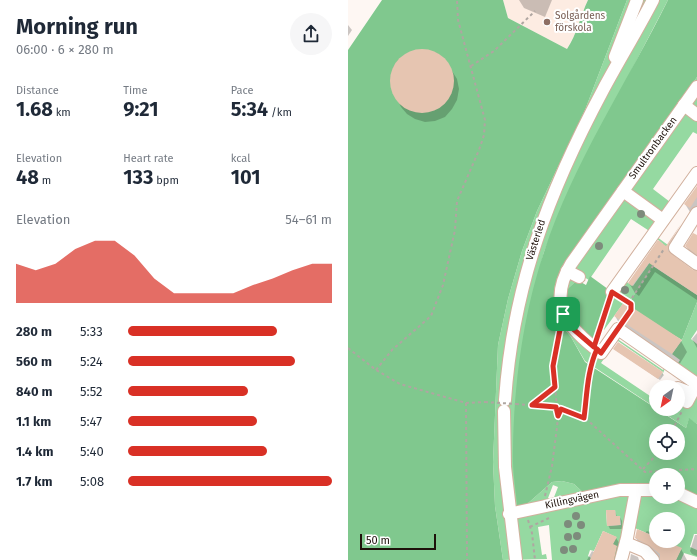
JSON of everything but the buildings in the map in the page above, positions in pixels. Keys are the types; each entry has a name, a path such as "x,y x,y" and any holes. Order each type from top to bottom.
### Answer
{"street":[{"name":"Västerled","path":"603,90 637,0"},
{"name":"Västerled","path":"516,560 509,514 505,467 514,322 524,278 538,233 566,165 603,90 653,0"},
{"name":"Smultronbacken","path":"596,348 572,328 563,314 560,292 566,271 697,87"},
{"path":"684,105 697,115"},
{"path":"612,292 697,173"},
{"path":"623,191 663,220"},
{"path":"697,213 675,248 697,264"},
{"path":"566,271 579,278"},
{"path":"596,348 601,353 618,329 693,391"},
{"name":"Killingvägen","path":"509,514 620,490 649,490"},
{"path":"621,560 626,543 636,490"},
{"path":"685,496 697,502"},
{"path":"626,543 645,551 652,556 653,560"}],"path":[{"path":"376,370 392,350 431,316 443,285 455,230 457,201 484,135 485,120 458,20 457,0"},
{"path":"470,66 494,51 535,11"},
{"path":"618,329 631,310 632,298 668,245 675,248"},
{"path":"584,418 589,371 612,292 631,304"},
{"path":"558,416 553,366 563,314"},
{"path":"348,348 376,370 400,384 466,403 484,402 508,405 556,407 584,418 645,472 697,469"},
{"path":"532,405 555,387"},
{"path":"676,424 693,391"},
{"path":"466,403 467,560"},
{"path":"543,507 552,466 558,416 561,409"},
{"path":"643,469 651,460"},
{"path":"524,511 530,527 535,560"},
{"path":"530,527 549,518"}],"shaded area":[{"name":"Solgårdens förskola","path":"503,0 588,0 579,26 567,49 508,18"}],"green space":[{"path":"382,0 503,0 508,18 567,49 588,0 627,0 585,110 537,211 522,251 508,299 498,345 493,462 495,506 503,560 348,560 348,50"},
{"path":"627,0 668,0 570,188 544,252 530,306 518,512 552,482 562,481 574,484 588,497 649,491 649,504 685,504 685,499 697,502 697,534 694,534 690,547 697,550 697,557 684,553 681,560 676,560 681,549 679,548 685,548 685,512 649,512 649,534 630,526 623,560 606,560 616,537 603,531 594,551 590,550 588,556 591,558 590,560 552,560 549,525 538,527 542,555 546,554 547,559 503,560 495,506 493,462 498,345 508,299 522,251 537,211 585,110","holes":["553,485 558,487 551,505 545,506","606,510 615,510 616,516 620,516 621,525 607,526"]},
{"path":"668,0 697,0 697,77 572,256 555,285 554,302 557,320 571,337 585,362 649,404 649,416 668,416 680,424 649,424 649,460 685,460 685,427 689,418 697,424 697,502 685,496 685,468 649,468 649,491 588,497 574,484 562,481 552,482 518,512 513,457 515,399 521,349 530,300 544,252 556,219 585,155"},
{"path":"697,77 697,134 693,132 653,189 674,205 654,234 631,219 589,280 575,272 577,280 560,296 606,356 601,363 649,395 649,403 585,361 571,337 557,320 554,302 555,285 572,256 609,200"},
{"path":"657,237 668,245 632,298 631,304 625,301 604,330 600,329 612,292 622,279 633,286 663,244 656,238"},
{"path":"653,266 697,295 697,302 682,340 631,310 632,298"},
{"path":"590,276 612,292 594,347 588,342 560,296 577,280 586,285"},
{"path":"697,302 697,330 691,339 697,344 697,424 689,419 686,428 685,424 680,424 668,416 685,416 685,405 696,384 674,369 680,360 672,354 682,340"},
{"path":"616,338 663,370 666,366 661,378 663,372 615,339"}],"place":[{"name":"Solgårdens förskola","path":"547,22"}],"route":[{"path":"612,292 631,304 631,310 618,329 601,353 597,349 593,358 589,371 584,418 561,409 558,416 556,407 532,405 537,399 555,387 553,366 563,314 572,328 594,347 612,292"}]}
